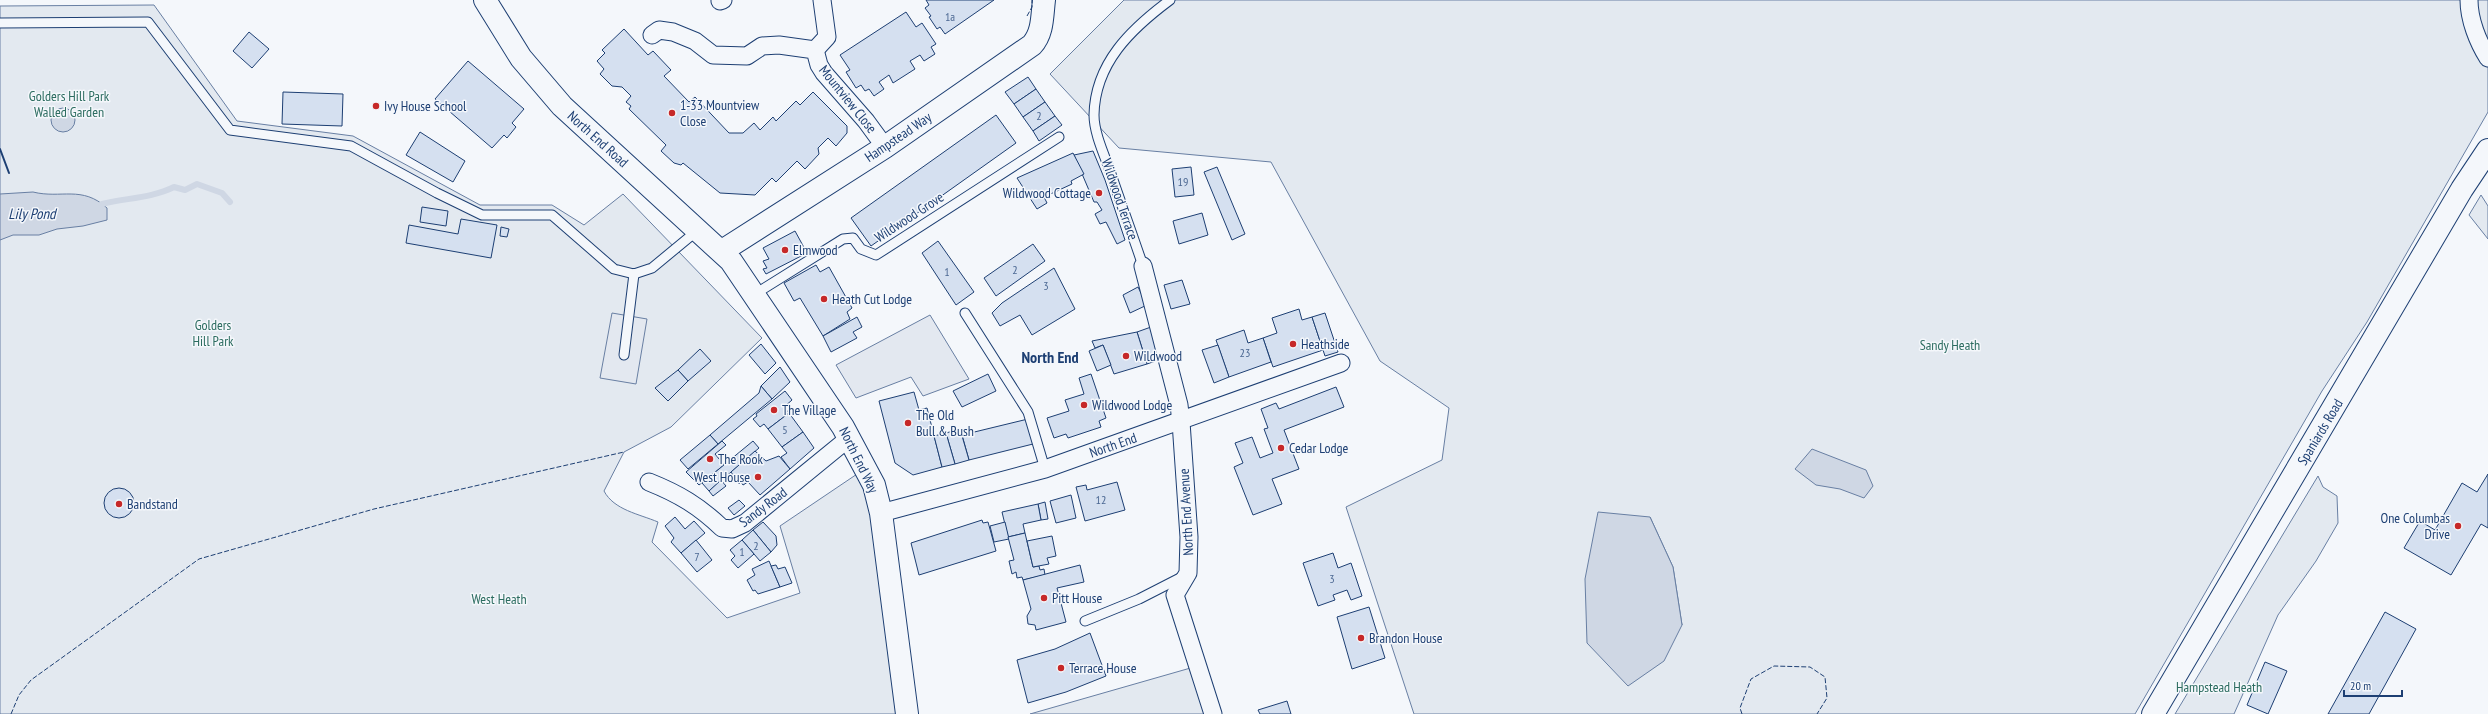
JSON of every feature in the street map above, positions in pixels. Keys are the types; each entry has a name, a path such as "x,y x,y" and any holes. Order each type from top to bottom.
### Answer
{"main road":[{"name":"North End Road","path":"485,0 521,58 562,106 726,256"},
{"name":"Hampstead Way","path":"726,256 1032,45 1038,39 1041,29 1044,0"},
{"name":"Spaniards Road","path":"2153,714 2462,189 2488,150"},
{"name":"North End Way","path":"726,256 755,294 825,396 874,485 881,513 907,714"}],"street":[{"name":"Mountview Close","path":"815,50 827,37 822,0"},
{"path":"2469,0 2469,10 2481,46 2488,58"},
{"name":"Mountview Close","path":"652,35 660,30 673,32 695,41 712,55 747,56 762,46 779,45 815,50"},
{"name":"Mountview Close","path":"815,50 819,65 824,73 866,121 885,147"},
{"name":"Wildwood Terrace","path":"1143,266 1181,422"},
{"name":"North End","path":"881,513 1045,469 1181,422 1282,383 1341,363"},
{"name":"North End Avenue","path":"1181,422 1189,537 1187,574 1175,595 1213,714"},
{"name":"Sandy Road","path":"649,482 680,495 706,513 722,528 732,529 745,523 849,438"}],"lane":[{"name":"Wildwood Terrace","path":"1143,266 1100,144 1094,116 1102,76 1114,54 1139,22 1170,0"},
{"path":"0,23 148,22 230,130 351,146 436,193 482,215 552,215 614,269 634,274 652,268 698,230"},
{"name":"Wildwood Grove","path":"755,294 843,239 853,238 861,250 876,255 1059,137"},
{"path":"624,355 634,274"},
{"path":"965,313 1028,412 1045,469"},
{"path":"1085,621 1160,590 1187,574"}],"green space":[{"name":"Sandy Heath","path":"1124,0 2488,0 2488,112 2367,322 2322,391 2135,714 1414,714 1346,507 1442,460 1449,408 1380,361 1271,162 1119,148 1050,74","holes":["1650,517 1673,567 1682,625"]},
{"name":"Golders Hill Park","path":"154,5 237,121 353,136 480,205 552,205 584,225 623,194 762,338 671,427 624,452 604,491 614,503 620,507 658,522 652,542 727,618 800,593 780,526 866,468 907,714 0,714 0,6"},
{"path":"2481,195 2488,206 2488,239 2469,215"},
{"name":"Hampstead Heath","path":"2318,476 2323,487 2337,496 2338,523 2316,561 2278,615 2234,714 2175,714"},
{"path":"1194,667 1209,714 1030,714"}],"shaded area":[{"path":"612,313 647,319 636,384 600,378"},
{"path":"930,315 969,379 923,396 911,377 856,398 836,365"}],"water":[{"path":"63,108 68,109 74,115 74,125 68,131 63,132 58,131 52,125 51,120 52,115 58,109"},
{"name":"Lily Pond","path":"33,192 43,194 71,194 89,197 98,201 107,208 107,220 83,226 57,229 39,235 13,235 0,240 0,194"},
{"path":"1812,449 1866,470 1873,486 1864,498 1840,489 1816,485 1795,469"},
{"path":"1598,512 1650,517 1673,567 1682,625 1664,661 1628,686 1587,643 1585,579"}],"building":[{"path":"926,0 994,0 945,34 940,27 937,29 929,17 931,16 925,8 929,5"},
{"path":"906,12 916,27 922,23 936,44 931,47 935,54 924,61 920,55 910,61 915,69 893,83 889,75 879,82 884,89 874,96 869,89 865,91 861,85 856,88 846,72 850,70 840,55"},
{"name":"1-33 Mountview Close","path":"624,29 648,55 653,51 671,70 664,76 689,102 695,97 729,133 743,133 754,123 760,130 773,117 776,121 796,101 800,105 813,92 847,126 847,133 836,146 828,138 818,148 819,154 805,169 797,161 776,182 772,178 755,195 720,193 683,163 681,165 674,163 661,151 666,145 629,109 631,106 626,102 631,96 622,87 612,86 600,74 604,69 597,61 605,53 602,50"},
{"path":"249,32 269,49 252,68 233,51"},
{"path":"468,61 524,109 512,123 516,127 507,138 504,135 492,148 435,99"},
{"path":"1028,77 1036,89 1014,104 1005,92"},
{"path":"1036,89 1045,102 1023,117 1014,104"},
{"path":"283,92 343,94 342,126 282,124"},
{"path":"1045,102 1055,116 1033,131 1023,117"},
{"path":"996,115 1016,143 871,246 851,218"},
{"path":"1055,116 1062,125 1039,141 1033,131"},
{"path":"420,132 465,161 453,182 406,155"},
{"name":"Wildwood Cottage","path":"1093,151 1105,180 1125,240 1117,244 1106,222 1100,224 1095,214 1102,210 1097,202 1094,202 1074,155"},
{"path":"1073,153 1084,174 1071,181 1072,184 1044,197 1047,203 1037,209 1017,178"},
{"path":"1191,167 1194,195 1175,197 1172,169"},
{"path":"1217,167 1245,234 1232,240 1204,172"},
{"path":"422,207 448,211 446,226 420,222"},
{"path":"1202,213 1208,235 1179,244 1173,221"},
{"path":"461,219 497,225 491,258 406,243 409,225 458,234"},
{"path":"501,227 509,229 507,237 500,236"},
{"name":"Elmwood","path":"795,231 807,253 766,274 763,269 767,268 763,261 769,259 763,248"},
{"path":"938,241 974,292 956,305 922,253"},
{"path":"1033,244 1045,261 996,296 984,278"},
{"name":"Heath Cut Lodge","path":"816,265 820,272 829,267 852,308 847,312 850,319 823,336 800,298 794,301 784,283"},
{"path":"1054,268 1075,309 1032,335 1020,315 1000,326 992,313 1002,303"},
{"path":"1182,280 1190,304 1171,309 1164,285"},
{"path":"1138,287 1147,305 1130,313 1123,295"},
{"name":"Heathside","path":"1299,309 1302,320 1312,317 1323,350 1273,367 1263,338 1277,333 1272,318"},
{"path":"1325,313 1338,352 1325,356 1312,317"},
{"path":"857,317 862,327 853,332 857,338 831,352 823,336"},
{"path":"1151,327 1161,359 1147,364 1137,332"},
{"path":"1244,330 1248,343 1263,338 1271,362 1229,377 1216,340"},
{"name":"Wildwood","path":"1137,332 1147,364 1114,374 1103,345 1095,348 1092,341"},
{"path":"761,344 776,363 765,374 749,355"},
{"path":"1103,345 1111,365 1097,371 1089,351"},
{"path":"1218,345 1229,377 1214,383 1202,350"},
{"path":"700,349 711,361 688,381 678,370"},
{"path":"780,367 790,382 772,399 761,386"},
{"path":"678,370 688,381 668,401 655,388"},
{"path":"988,374 996,391 962,407 953,391"},
{"name":"Wildwood Lodge","path":"1091,374 1106,418 1099,421 1101,427 1068,438 1066,434 1054,438 1047,418 1069,411 1065,400 1084,394 1079,378"},
{"path":"761,386 772,399 718,444 710,435 759,393"},
{"name":"Cedar Lodge","path":"1336,387 1344,407 1284,430 1299,469 1272,479 1282,504 1253,515 1234,467 1243,463 1235,443 1252,437 1260,458 1273,453 1264,429 1268,428 1261,409 1276,403 1279,409"},
{"name":"The Village","path":"785,391 792,400 784,407 789,413 768,429 764,424 760,427 753,419 757,416 756,414"},
{"name":"The Old Bull & Bush","path":"914,392 919,410 927,408 942,467 913,475 895,463 879,401"},
{"path":"789,413 803,432 782,447 768,429"},
{"path":"1028,419 1033,444 969,460 962,435"},
{"path":"960,429 969,460 955,464 946,433"},
{"path":"803,432 814,448 790,469 781,457 787,453 782,447"},
{"path":"946,433 955,464 942,467 934,436"},
{"path":"710,435 718,444 688,469 680,460"},
{"name":"The Rook","path":"722,441 726,445 715,454 724,465 699,485 686,472"},
{"path":"753,441 759,448 709,491 702,483"},
{"name":"West House","path":"755,451 766,461 779,456 790,469 760,495 748,482 743,485 741,482 739,484 731,472"},
{"name":"One Columbas Drive","path":"2488,474 2488,528 2481,524 2451,575 2404,548 2420,521 2435,530 2462,483 2477,492"},
{"path":"721,480 726,486 713,496 709,491"},
{"path":"1117,482 1125,510 1085,521 1076,487 1086,485 1087,490"},
{"name":"Bandstand","path":"119,488 125,489 133,497 133,509 125,517 119,518 113,517 105,509 104,503 105,497 113,489"},
{"path":"1071,495 1076,518 1056,523 1050,501"},
{"path":"739,500 745,506 734,515 728,508"},
{"path":"1045,502 1048,519 1041,520 1038,504"},
{"path":"1038,504 1041,520 1023,524 1025,533 1008,537 1002,512"},
{"path":"675,517 685,529 694,521 705,533 681,553 671,542 674,538 665,526"},
{"path":"982,520 983,523 988,522 996,551 919,575 911,543"},
{"path":"763,522 776,536 777,545 771,552 753,530"},
{"path":"1005,522 1009,539 994,542 990,526"},
{"path":"753,530 771,552 760,561 742,540"},
{"path":"1025,533 1033,567 1039,566 1040,570 1044,569 1045,575 1023,580 1022,577 1017,578 1016,572 1012,574 1009,561 1014,560 1008,537"},
{"path":"1052,536 1056,556 1047,558 1049,564 1033,567 1027,541"},
{"path":"696,540 712,560 697,572 681,553"},
{"path":"742,540 754,554 738,568 731,560 735,556 730,550"},
{"path":"1333,553 1338,568 1351,563 1362,596 1351,600 1347,590 1333,595 1335,600 1318,606 1303,563"},
{"path":"769,561 780,587 758,594 755,590 753,591 747,580 755,575 752,569"},
{"path":"776,565 778,569 785,567 792,583 780,587 771,566"},
{"name":"Pitt House","path":"1080,565 1084,582 1057,588 1066,622 1036,630 1035,625 1028,624 1027,616 1031,609 1023,580"},
{"name":"Brandon House","path":"1369,607 1385,658 1352,669 1337,617"},
{"path":"2385,612 2416,629 2369,714 2328,714"},
{"name":"Terrace House","path":"1090,633 1106,676 1066,692 1028,703 1017,660 1055,649"},
{"path":"2265,662 2287,671 2268,714 2247,705"},
{"path":"1287,701 1291,714 1260,714 1258,710"}],"waterway":[{"path":"102,204 148,196 174,187 185,190 197,184 222,193 230,202"}],"fence":[{"path":"1027,16 1032,7 1032,0"},
{"path":"11,714 19,695 31,680 199,559 374,509 624,452"},
{"path":"1742,714 1740,708 1751,679 1774,666 1810,667 1825,677 1827,698 1817,714"}],"wall":[{"path":"0,149 9,173"}],"place":[{"name":"Ivy House School","path":"376,106"},
{"name":"1-33 Mountview Close","path":"672,113"},
{"name":"Wildwood Cottage","path":"1099,193"},
{"name":"Elmwood","path":"785,250"},
{"name":"Heath Cut Lodge","path":"824,299"},
{"name":"Heathside","path":"1293,344"},
{"name":"Wildwood","path":"1126,356"},
{"name":"Wildwood Lodge","path":"1084,405"},
{"name":"The Village","path":"774,410"},
{"name":"The Old Bull & Bush","path":"908,423"},
{"name":"Cedar Lodge","path":"1281,448"},
{"name":"The Rook","path":"710,459"},
{"name":"West House","path":"758,477"},
{"name":"Bandstand","path":"119,504"},
{"name":"One Columbas Drive","path":"2458,526"},
{"name":"Pitt House","path":"1044,598"},
{"name":"Brandon House","path":"1361,638"},
{"name":"Terrace House","path":"1061,668"}],"district":[{"name":"North End","path":"1050,357"}],"park label":[{"name":"Golders Hill Park Walled Garden","path":"69,104"},
{"name":"West Heath","path":"499,599"}]}
